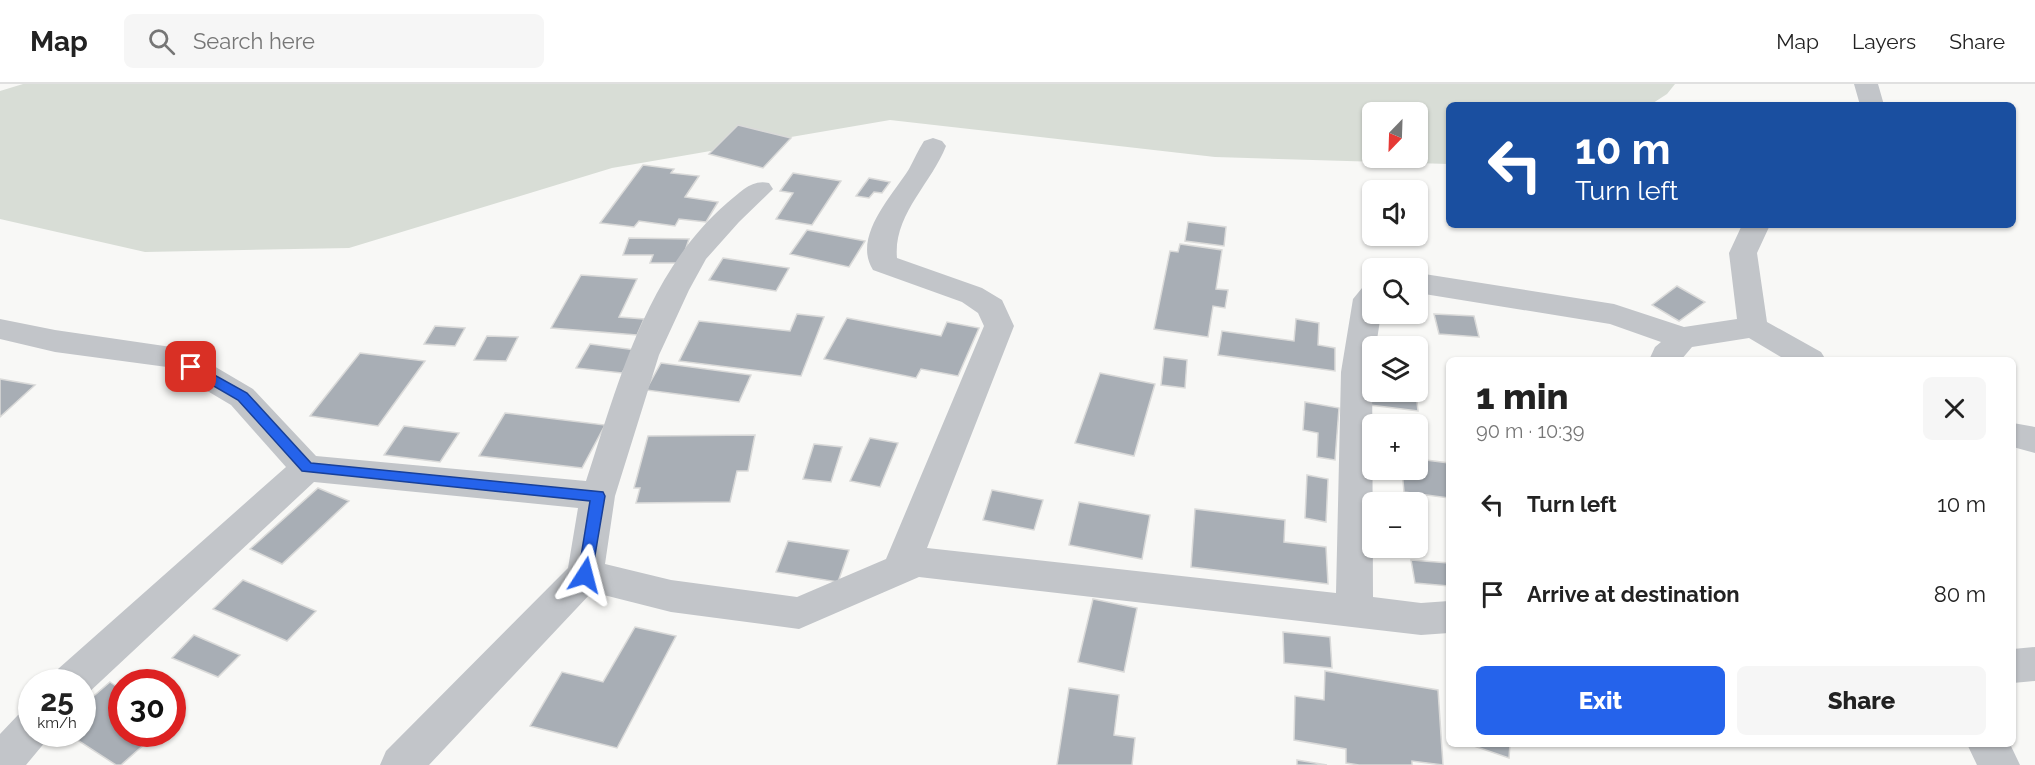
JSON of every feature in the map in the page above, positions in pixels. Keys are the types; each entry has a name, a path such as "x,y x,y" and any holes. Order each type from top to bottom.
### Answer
{"street":[{"path":"1866,84 1871,102"},
{"path":"900,569 999,326 991,306 972,295 883,262 882,240 893,214 927,162 933,146"},
{"path":"401,765 585,575 598,496 643,355 674,290 695,254 729,216 760,189"},
{"path":"1753,327 1743,253 1755,228"},
{"path":"1428,285 1614,314 1674,349 1753,327 1805,357"},
{"path":"1354,611 1357,372 1364,324"},
{"path":"0,329 54,341 174,357 242,397 307,468 598,496"},
{"path":"2016,436 2035,440"},
{"path":"86,669 307,468"},
{"path":"585,575 671,596 799,613 917,562 1421,619 1446,617"},
{"path":"2016,666 2035,664"},
{"path":"0,764 18,744"},
{"path":"1990,747 1999,765"}],"shaded area":[{"path":"23,84 1675,84 1667,94 1655,102 1446,102 1446,164 1428,163 1428,102 1362,102 1362,161 1215,157 890,120 612,168 349,248 145,252 0,219 0,91"}],"building":[{"path":"738,125 791,138 763,168 709,154"},
{"path":"643,165 674,169 671,173 699,176 685,197 718,202 706,222 679,219 675,226 639,221 634,227 600,223"},
{"path":"793,173 841,181 812,225 776,219 793,193 780,191"},
{"path":"869,178 890,182 882,193 874,192 869,198 856,196"},
{"path":"1188,222 1226,227 1224,246 1185,241"},
{"path":"807,230 865,241 849,267 790,254"},
{"path":"629,238 689,239 681,263 650,263 653,255 623,255"},
{"path":"1180,244 1222,250 1216,289 1228,290 1225,308 1213,306 1208,337 1154,329 1170,251 1178,252"},
{"path":"723,258 789,268 776,291 709,280"},
{"path":"581,275 637,279 619,317 644,319 637,335 551,328"},
{"path":"1677,286 1705,302 1679,321 1652,305"},
{"path":"797,314 824,317 801,376 679,361 699,321 790,331"},
{"path":"1434,314 1474,316 1479,337 1439,334"},
{"path":"847,318 941,336 947,322 979,328 958,376 921,369 916,378 824,359"},
{"path":"1296,319 1319,323 1318,345 1335,348 1335,371 1218,355 1222,331 1294,341"},
{"path":"435,326 465,328 455,346 424,344"},
{"path":"487,336 518,337 506,361 474,360"},
{"path":"590,344 636,350 622,373 576,368"},
{"path":"360,353 425,361 378,426 310,416"},
{"path":"1164,357 1187,360 1185,388 1161,385"},
{"path":"661,363 751,375 739,402 646,390"},
{"path":"1100,373 1155,384 1134,456 1075,443"},
{"path":"0,379 35,385 0,417"},
{"path":"1305,402 1339,408 1335,460 1317,457 1318,433 1303,430"},
{"path":"1370,402 1417,402 1418,411 1370,405"},
{"path":"505,413 605,425 582,468 479,456"},
{"path":"404,426 459,433 440,462 384,455"},
{"path":"755,435 748,471 737,471 730,502 636,503 640,488 634,488 648,436"},
{"path":"870,438 898,443 880,487 850,481"},
{"path":"814,444 842,447 831,482 803,479"},
{"path":"1428,460 1446,463 1446,498 1428,495 1428,492 1404,492 1403,480 1428,480"},
{"path":"1307,475 1328,479 1326,522 1305,518"},
{"path":"318,488 349,501 282,564 250,549"},
{"path":"992,490 1043,500 1034,530 983,520"},
{"path":"1079,502 1150,515 1142,559 1069,545"},
{"path":"1195,509 1285,520 1284,542 1326,547 1328,584 1191,567"},
{"path":"788,541 849,550 838,582 776,572"},
{"path":"1411,560 1446,563 1446,586 1415,583"},
{"path":"243,580 316,611 287,641 213,609"},
{"path":"1093,599 1137,608 1124,672 1078,662"},
{"path":"635,627 676,636 617,748 530,726 562,672 603,682"},
{"path":"1283,632 1330,637 1332,668 1284,663"},
{"path":"194,635 240,655 218,677 172,658"},
{"path":"1325,671 1438,690 1443,765 1412,761 1412,765 1346,763 1346,749 1294,740 1295,696 1324,700"},
{"path":"108,684 108,747 141,747 121,765 116,765 88,747 96,747 96,694"},
{"path":"1069,688 1119,695 1114,735 1135,738 1132,765 1057,765"},
{"path":"1477,747 1510,747 1509,758"},
{"path":"1297,760 1327,765 1297,765"}],"route":[{"path":"191,367 242,397 307,468 598,496 585,575"}]}
